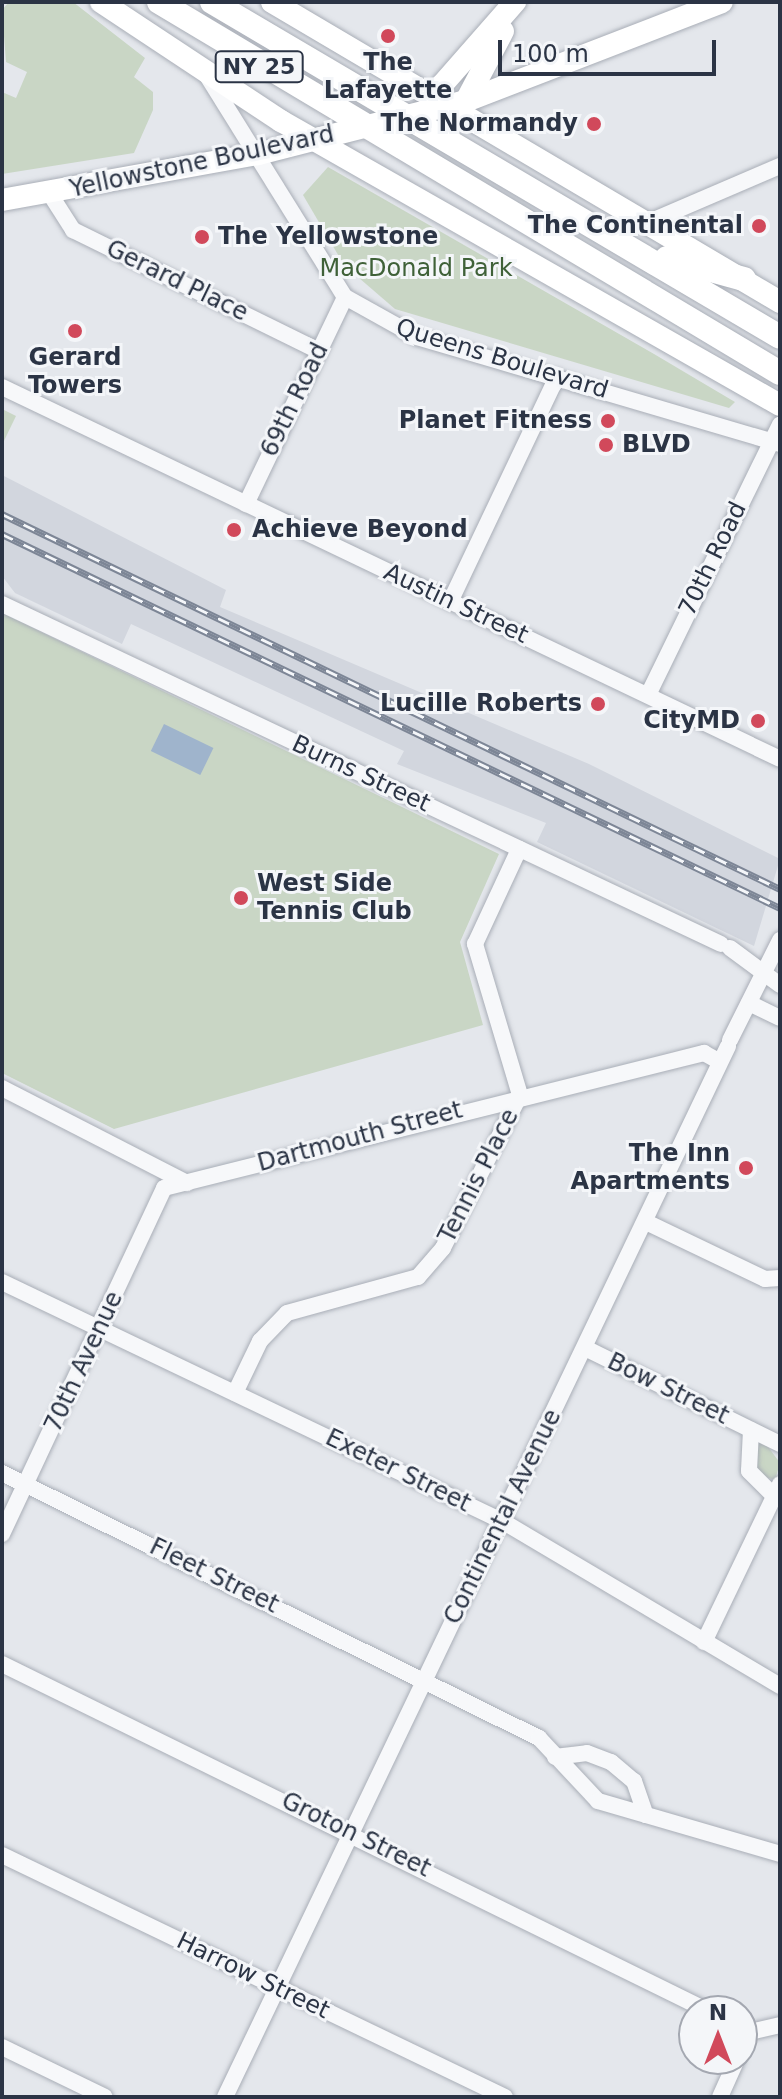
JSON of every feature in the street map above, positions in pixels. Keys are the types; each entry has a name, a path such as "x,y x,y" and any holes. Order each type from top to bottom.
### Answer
{"main road":[{"name":"NY 25","path":"159,2 362,127 780,373"},
{"name":"NY 25","path":"212,2 780,337"},
{"path":"618,242 744,279"}],"street":[{"name":"Queens Boulevard","path":"101,2 205,73 317,141 780,405"},
{"path":"272,2 437,103 780,302"},
{"path":"437,103 442,85 515,2"},
{"path":"466,101 515,2"},
{"name":"Yellowstone Boulevard","path":"2,200 50,194 258,154 317,141 437,103 466,101 722,2"},
{"name":"Queens Boulevard","path":"205,73 345,297 401,331 775,442"},
{"path":"647,223 780,166"},
{"name":"Gerard Place","path":"50,194 73,230 319,351"},
{"name":"69th Road","path":"246,504 345,297"},
{"path":"450,602 557,377"},
{"name":"Austin Street","path":"2,387 780,759"},
{"name":"70th Road","path":"648,695 775,442 780,424"},
{"name":"Burns Street","path":"2,604 725,946 765,971 780,985"},
{"name":"Tennis Place","path":"235,1393 260,1341 287,1313 418,1277 429,1268 520,1095 475,944 519,849"},
{"name":"Continental Avenue","path":"225,2097 780,940"},
{"path":"749,1003 780,1018"},
{"name":"Dartmouth Street","path":"164,1188 520,1095 704,1053 720,1062"},
{"path":"2,1088 187,1183"},
{"name":"70th Avenue","path":"2,1534 101,1329 164,1188"},
{"path":"646,1222 765,1279 780,1278"},
{"name":"Exeter Street","path":"2,1282 502,1521 780,1686"},
{"name":"Bow Street","path":"585,1348 780,1444"},
{"name":"Bow Street","path":"704,1642 778,1490 749,1471 751,1430"},
{"name":"Fleet Street","path":"2,1473 425,1679 539,1738 598,1801 780,1854"},
{"name":"Groton Street","path":"2,1664 352,1832 678,1996"},
{"path":"555,1757 587,1753 611,1762 634,1781 646,1815"},
{"name":"Harrow Street","path":"2,1855 505,2097"},
{"path":"758,2028 780,2025"},
{"path":"2,2047 105,2097"},
{"path":"720,2097 730,2075"}],"shaded area":[{"path":"2,475 226,590 220,607 589,764 780,859 754,946 537,842 546,823 397,764 404,751 131,624 122,644 15,593 2,576"}],"green space":[{"path":"9,2 73,2 145,58 134,77 153,92 153,110 134,153 2,174 2,92 16,98 27,72 6,62 2,10"},
{"name":"MacDonald Park","path":"328,167 735,402 729,408 395,309 344,265 303,195"},
{"path":"2,409 16,416 2,445"},
{"name":"West Side Tennis Club","path":"2,613 499,854 460,942 483,1025 114,1129 2,1073"},
{"path":"763,1440 780,1463 775,1480 757,1474 755,1442"}],"water":[{"path":"164,724 213,748 200,775 151,751"}],"railway":[{"path":"2,514 780,889"},
{"path":"2,534 780,908"}],"place":[{"name":"The Lafayette","path":"388,36"},
{"name":"The Normandy","path":"594,124"},
{"name":"The Continental","path":"759,226"},
{"name":"The Yellowstone","path":"202,237"},
{"name":"Gerard Towers","path":"75,331"},
{"name":"Planet Fitness","path":"608,421"},
{"name":"BLVD","path":"606,445"},
{"name":"Achieve Beyond","path":"234,530"},
{"name":"Lucille Roberts","path":"598,704"},
{"name":"CityMD","path":"758,721"},
{"name":"West Side Tennis Club","path":"241,898"},
{"name":"The Inn Apartments","path":"746,1168"}]}
